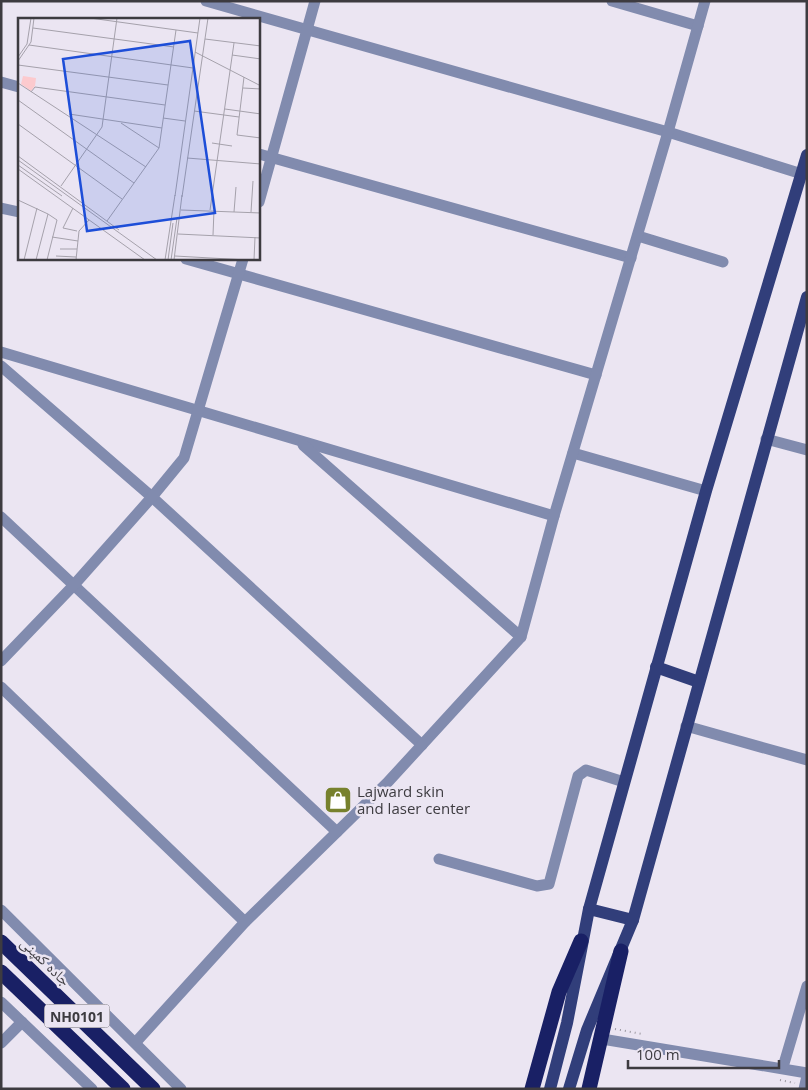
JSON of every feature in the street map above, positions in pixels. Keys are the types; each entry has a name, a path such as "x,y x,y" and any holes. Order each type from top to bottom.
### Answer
{"highway":[{"path":"532,1089 559,992 581,941"},
{"name":"جاده کمپنی","path":"1,942 153,1089"},
{"path":"589,1089 621,951"},
{"name":"NH0101","path":"1,972 123,1089"}],"main road":[{"path":"550,1089 567,1023 581,941 589,909 706,491 807,155"},
{"path":"568,1089 587,1030 633,920 807,297"},
{"path":"656,666 699,682"},
{"path":"589,909 633,920"}],"street":[{"path":"206,1 668,132 802,174"},
{"path":"260,198 315,1"},
{"path":"612,1 698,26"},
{"path":"136,1042 245,922 338,832 422,745 521,637 554,516 638,236 705,1"},
{"path":"1,82 18,87"},
{"path":"260,154 631,258"},
{"path":"1,208 18,212"},
{"path":"638,236 723,262"},
{"path":"190,260 596,375"},
{"path":"1,661 73,586 184,458 243,260"},
{"path":"1,352 554,516"},
{"path":"1,366 152,497 422,745"},
{"path":"766,439 807,450"},
{"path":"300,442 521,637"},
{"path":"573,453 706,491"},
{"path":"1,517 338,832"},
{"path":"1,687 245,922"},
{"path":"686,726 807,760"},
{"path":"438,859 537,886 549,884 578,776 586,770 624,782"},
{"path":"1,910 136,1042 181,1089"},
{"path":"783,1067 807,986"},
{"path":"1,1002 92,1089"},
{"path":"1,1043 22,1022"},
{"path":"602,1039 783,1067 807,1074 804,1089"}],"place":[{"name":"Lajward skin and laser center","path":"338,800"}]}
